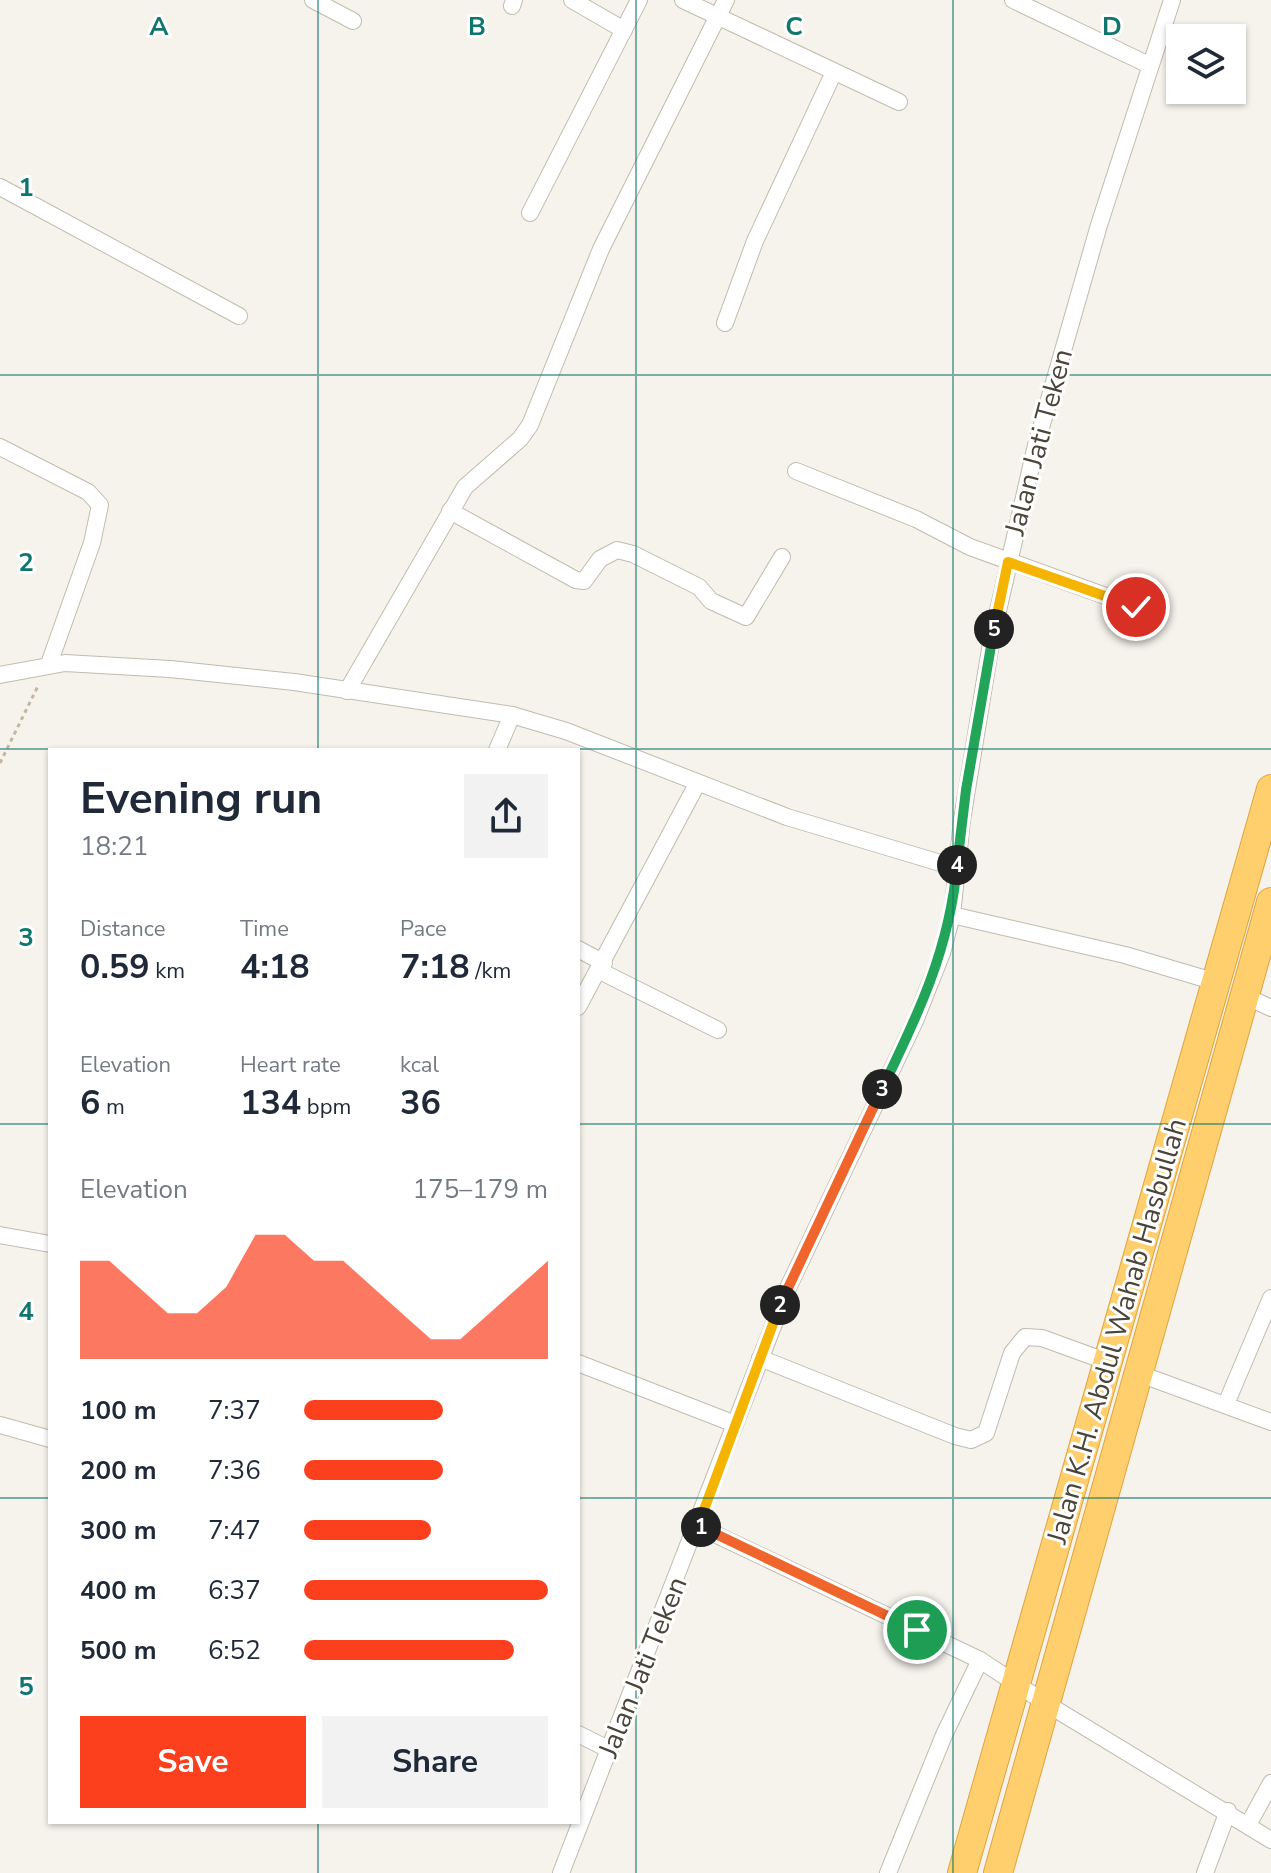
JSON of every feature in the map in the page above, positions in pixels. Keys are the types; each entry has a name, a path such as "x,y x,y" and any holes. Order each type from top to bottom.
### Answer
{"highway":[{"name":"Jalan K.H. Abdul Wahab Hasbullah","path":"962,1873 1271,791"},
{"path":"1213,993 1236,944 1271,832"},
{"name":"Jalan K.H. Abdul Wahab Hasbullah","path":"998,1873 1271,902"}],"street":[{"path":"313,0 353,21"},
{"path":"572,0 624,30"},
{"path":"530,213 639,0"},
{"path":"683,0 899,102"},
{"path":"347,691 465,487 520,439 530,425 601,249 726,0"},
{"path":"1013,0 1149,65"},
{"name":"Jalan Jati Teken","path":"561,1873 797,1266 927,996 952,915 971,762 1008,562 1074,308 1172,0"},
{"path":"725,323 755,241 834,72"},
{"path":"0,187 239,316"},
{"path":"0,447 88,492 100,505 92,543 49,664"},
{"path":"796,471 916,519 970,547 1136,607"},
{"path":"450,511 576,580 584,581 600,559 617,550 633,554 699,587 711,601 746,617 782,557"},
{"path":"0,675 49,664 170,669 512,715 566,731 697,784 846,836 957,868"},
{"path":"498,748 512,715"},
{"path":"580,1004 697,784"},
{"path":"952,915 1125,955 1213,993"},
{"path":"580,950 602,967 718,1030"},
{"path":"1245,996 1271,1008"},
{"path":"0,1235 48,1244"},
{"path":"1226,1404 1271,1298"},
{"path":"760,1358 971,1440 987,1430 1012,1353 1025,1337 1042,1338 1108,1362"},
{"path":"580,1364 735,1424"},
{"path":"1140,1374 1271,1422"},
{"path":"0,1425 48,1437"},
{"path":"698,1526 980,1660 1271,1840"},
{"path":"888,1873 944,1735 980,1660"},
{"path":"580,1735 610,1750"},
{"path":"1248,1825 1271,1783"},
{"path":"1205,1873 1228,1811"}],"path":[{"path":"0,763 49,664"}],"route":[{"path":"917,1630 698,1526 787,1290 927,996 942,953 952,915 966,790 1008,562 1136,607"}]}
